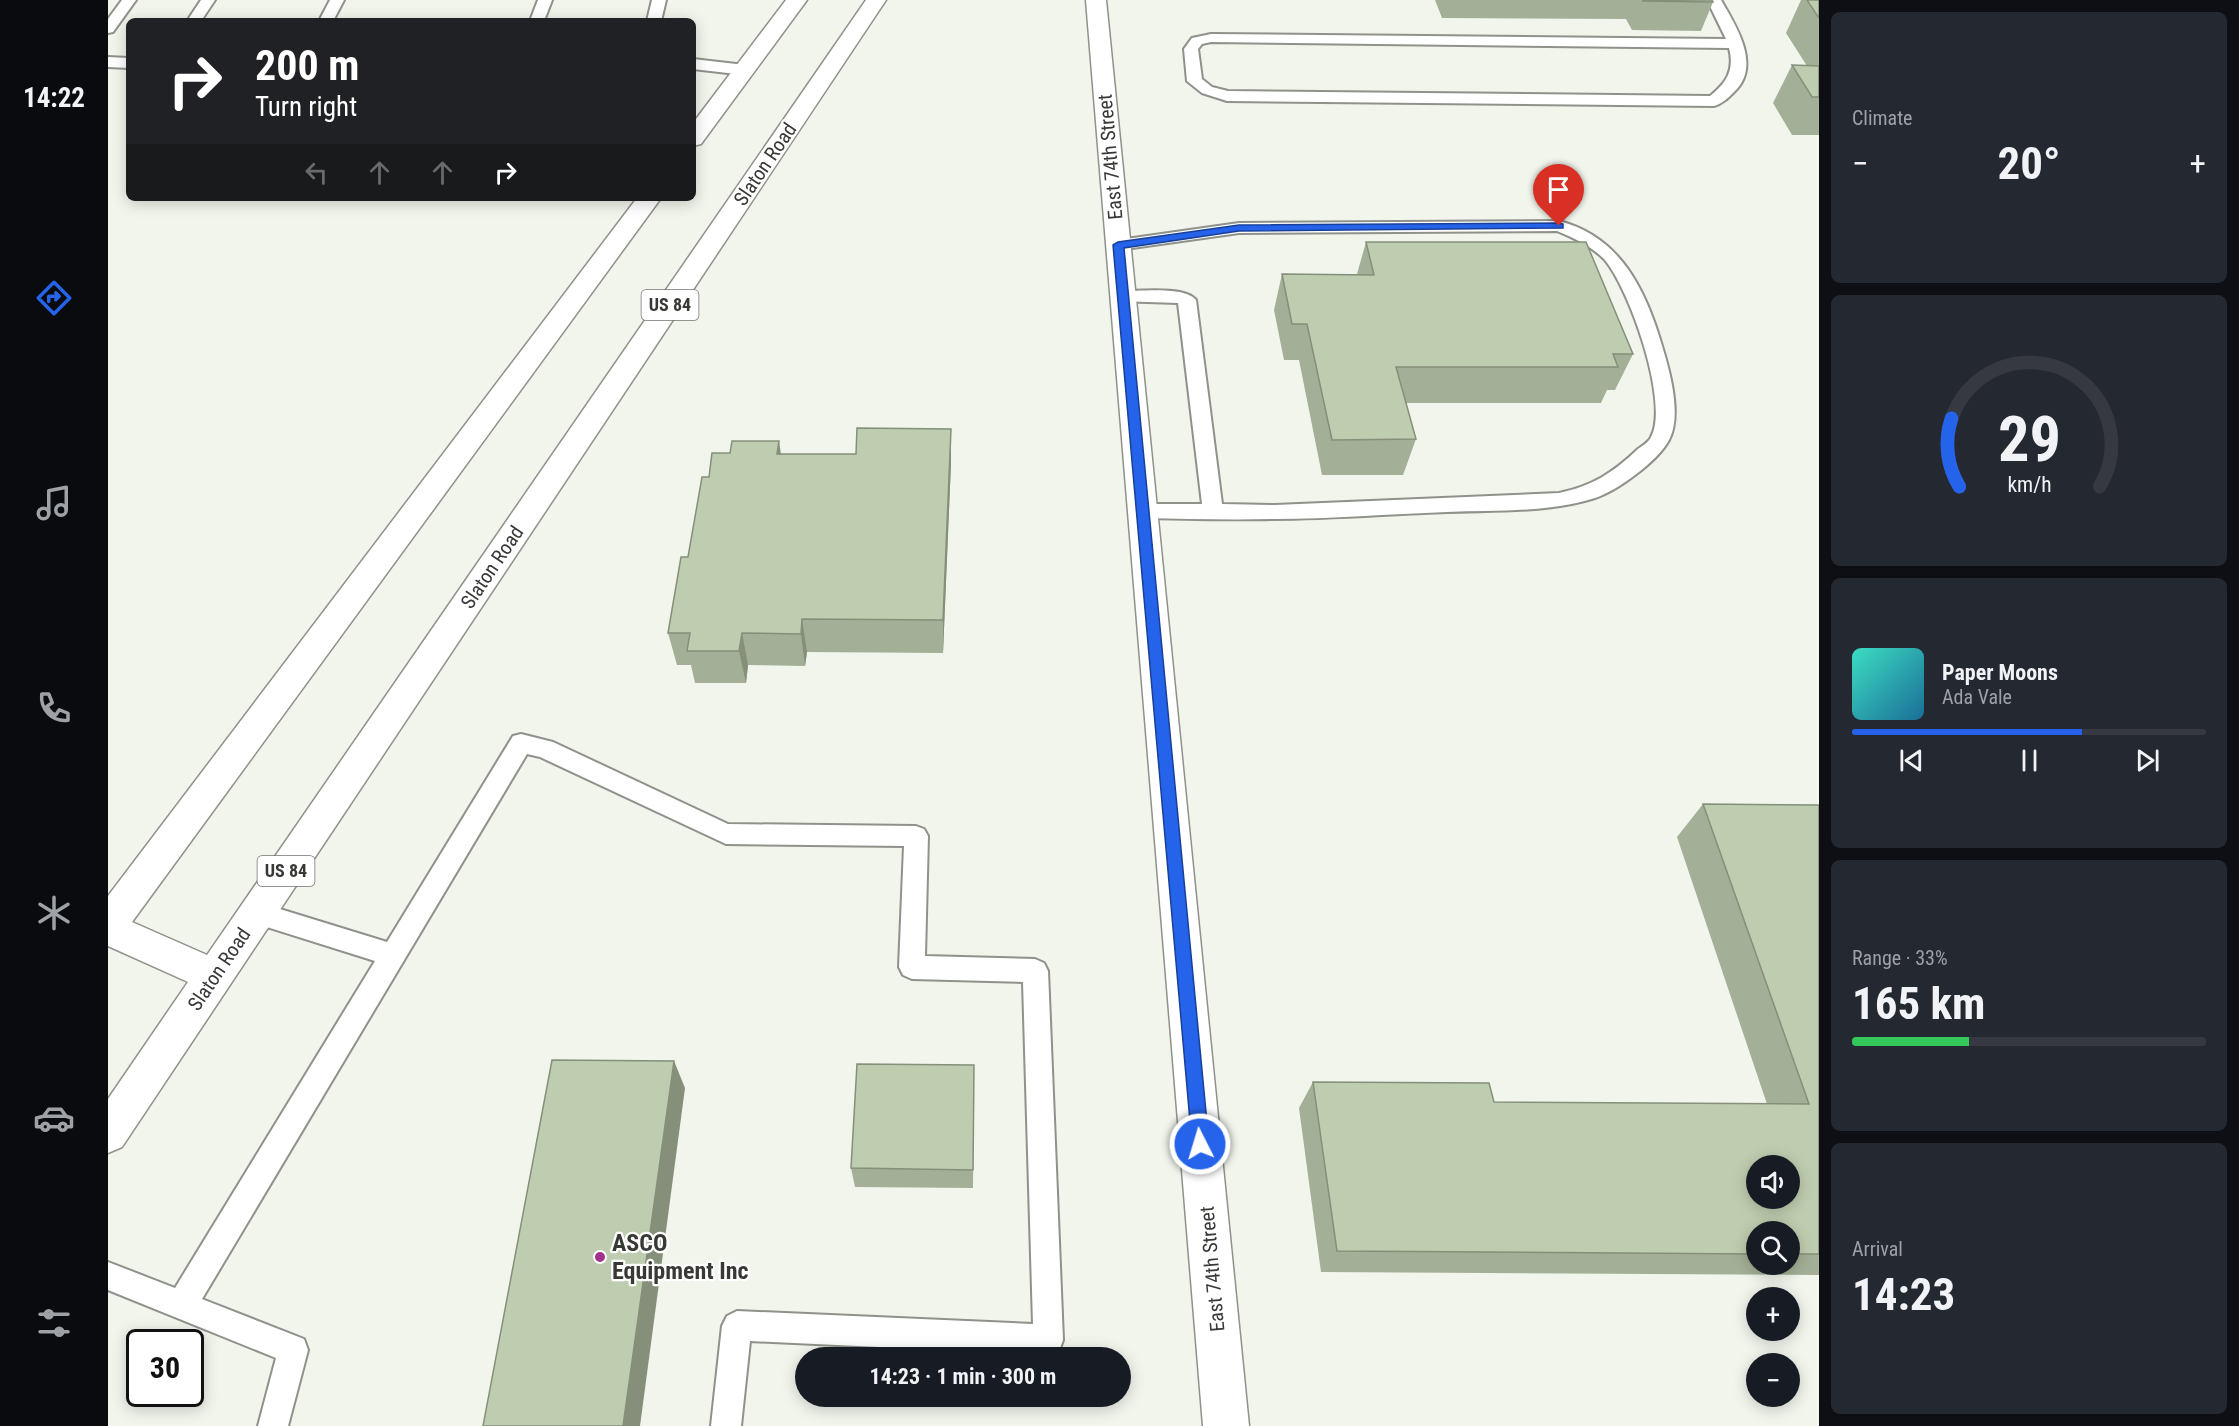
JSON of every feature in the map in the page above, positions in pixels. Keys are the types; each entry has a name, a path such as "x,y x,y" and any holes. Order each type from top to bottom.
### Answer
{"main road":[{"path":"696,135 796,0"},
{"name":"Slaton Road","path":"108,1133 876,0"},
{"name":"East 74th Street","path":"1096,0 1226,1426"},
{"path":"215,976 108,927 647,201"}],"lane":[{"path":"108,30 129,0"},
{"path":"196,18 208,0"},
{"path":"328,18 337,0"},
{"path":"538,18 545,0"},
{"path":"655,18 659,0"},
{"path":"1714,0 1736,45 1740,66 1731,86 1714,101 1227,96 1207,90 1195,81 1191,49 1197,41 1211,38 1736,45"},
{"path":"108,62 126,63"},
{"path":"696,64 745,70"},
{"path":"1118,245 1239,228 1559,226 1588,237 1616,261 1632,288 1660,369 1665,407 1661,438 1622,478 1592,493 1559,500 1275,512 1143,511"},
{"path":"1123,297 1180,297 1187,300 1214,512"},
{"path":"180,1306 521,743 545,749 726,834 916,836 912,967 1035,970 1048,1340 737,1326 726,1426"},
{"path":"257,913 393,955"},
{"path":"108,1276 293,1350 273,1426"}],"building":[{"path":"1712,0 1713,2 1643,1"},
{"path":"1807,0 1819,0 1819,18"},
{"path":"1792,65 1819,66 1819,97 1812,97"},
{"path":"1366,242 1586,242 1633,354 1613,354 1618,367 1396,367 1416,439 1332,440 1307,324 1292,324 1282,274 1374,275"},
{"path":"857,428 951,429 943,620 802,619 801,634 742,633 739,651 687,651 690,633 668,633 681,557 688,557 702,477 709,477 712,453 730,453 732,441 779,441 777,454 856,454"},
{"path":"1703,804 1819,805 1819,1254 1800,1254 1800,1221 1746,1221 1746,1254 1337,1251 1313,1082 1489,1083 1494,1102 1809,1104"},
{"name":"ASCO Equipment Inc","path":"552,1060 674,1061 623,1426 483,1426"},
{"path":"857,1064 974,1065 973,1170 851,1168"}],"place":[{"name":"ASCO Equipment Inc","path":"600,1257"}],"route":[{"path":"1200,1144 1118,245 1146,243 1239,228 1559,226"}]}
